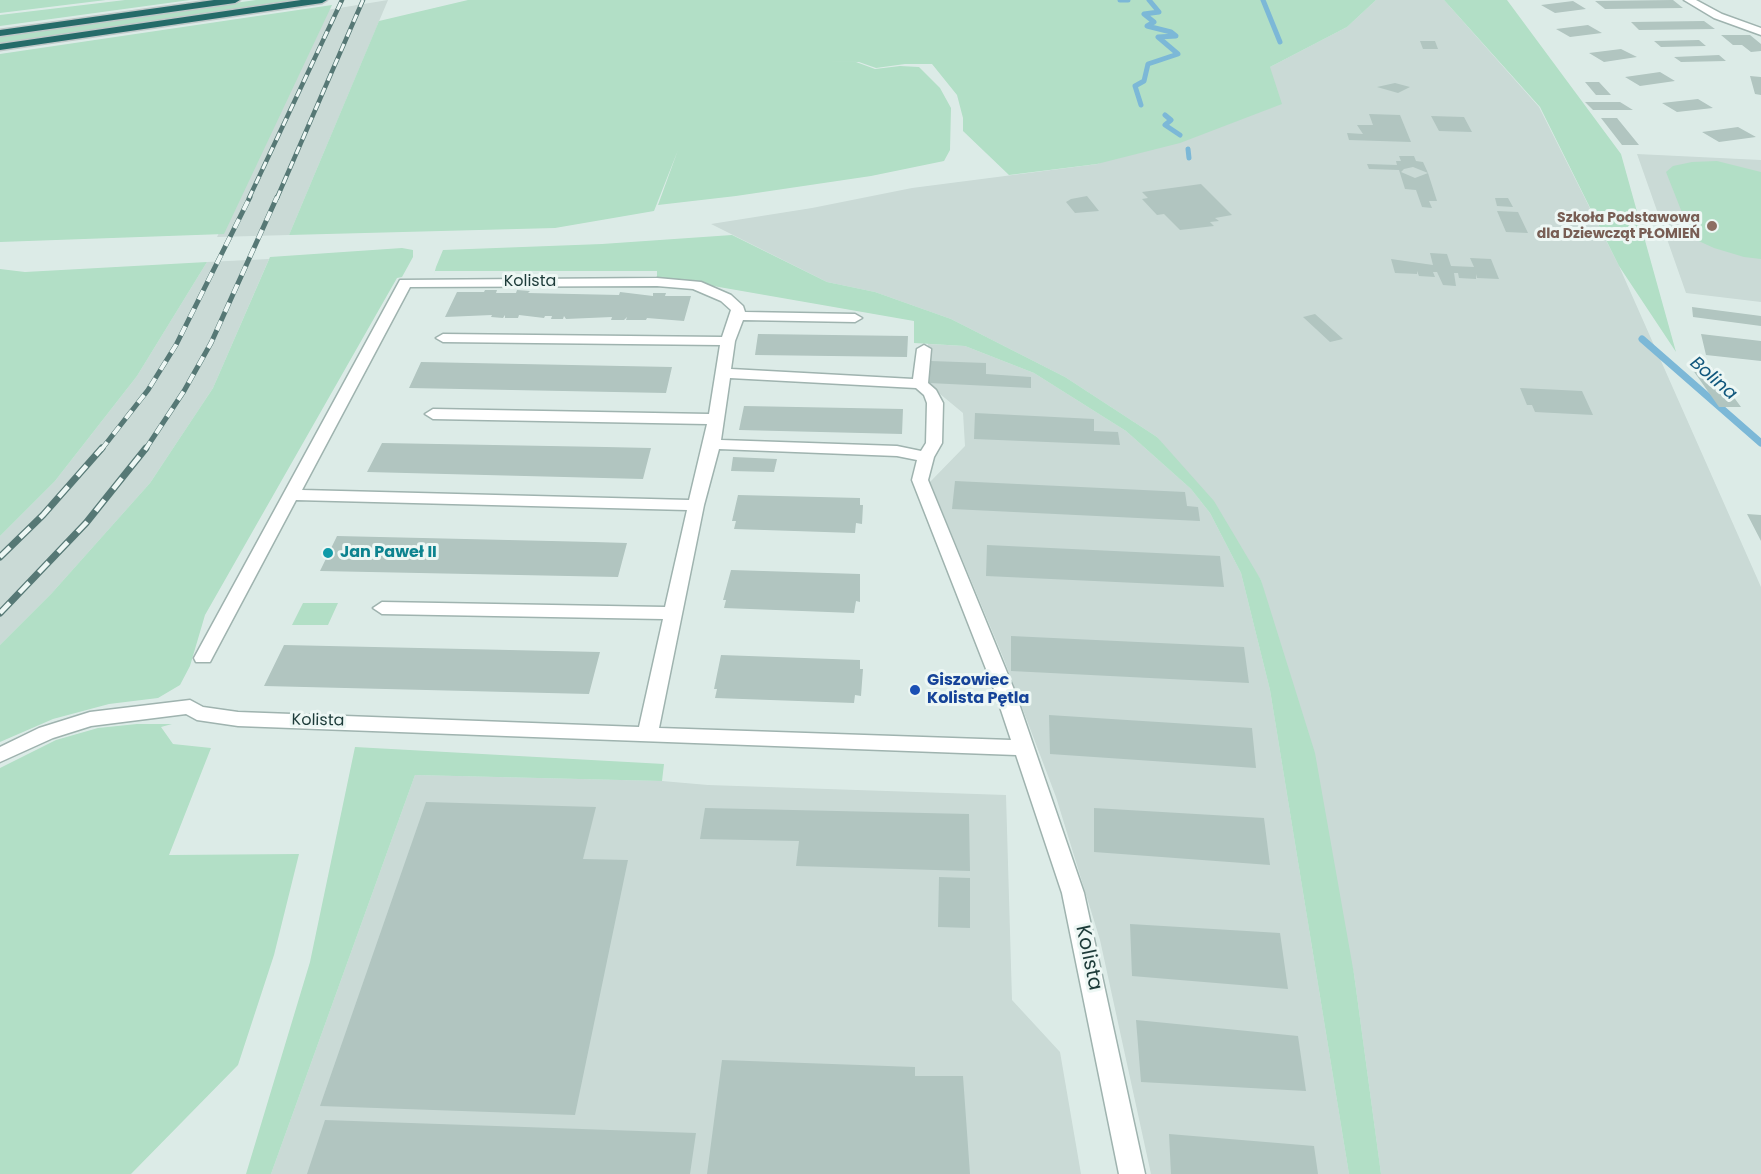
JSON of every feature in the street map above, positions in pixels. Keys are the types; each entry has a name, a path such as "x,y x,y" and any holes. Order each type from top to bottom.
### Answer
{"highway":[{"path":"0,33 235,0"},
{"path":"0,47 322,0"}],"street":[{"path":"1689,0 1718,16 1761,33"},
{"name":"Kolista","path":"203,658 405,283 696,285 726,298 738,309 738,316"},
{"path":"648,733 696,505 712,444 728,341 738,316 855,318"},
{"path":"443,338 728,341"},
{"path":"724,373 920,384 924,349"},
{"name":"Kolista","path":"920,384 931,393 935,403 934,443 926,457 920,480 1005,692 1073,893 1132,1174"},
{"path":"433,414 717,419"},
{"path":"712,444 897,451 926,457"},
{"path":"292,495 696,505"},
{"path":"382,608 673,613"},
{"name":"Kolista","path":"0,755 46,733 90,719 190,707 197,714 238,719 1024,748"}],"shaded area":[{"path":"388,0 289,235 217,237 327,10"},
{"path":"1376,0 1444,0 1539,107 1619,266 1761,587 1761,1174 1381,1174 1354,974 1261,580 1157,437 1065,377 951,319 875,292 827,282 711,224 812,208 912,188 1098,164 1270,67 1347,27"},
{"name":"Szkoła Podstawowa dla Dziewcząt PŁOMIEŃ","path":"1637,154 1761,160 1761,302 1686,293"},
{"path":"269,259 213,388 150,483 51,594 0,645 0,536 55,481 137,376 207,262"},
{"path":"928,344 965,346 1034,373 1126,431 1191,489 1210,513 1241,573 1270,690 1349,1174 1151,1174 1100,940 1056,797 1003,657 930,482 965,446 963,413 928,384"},
{"path":"415,775 662,781 708,785 1006,795 1012,1000 1060,1052 1081,1174 271,1174"}],"green space":[{"path":"0,0 106,0 0,13"},
{"path":"125,0 190,0 0,26 0,15"},
{"path":"256,0 299,0 0,43 0,36"},
{"path":"468,0 1376,0 1347,27 1270,67 1282,104 1180,143 1097,164 1009,175 963,131 963,118 957,95 932,64 905,64 876,68 859,62 810,61 856,62 875,69 900,66 919,67 940,88 951,108 950,150 944,161 871,176 658,205 678,150 654,211 555,228 289,235 379,21"},
{"path":"1444,0 1507,0 1621,154 1676,352 1619,266 1540,107"},
{"path":"332,5 224,234 0,242 0,54"},
{"path":"1717,161 1761,172 1761,259 1744,257 1714,248 1692,238 1666,172 1673,166 1692,162"},
{"path":"732,235 827,282 875,292 951,319 1065,377 1157,437 1214,501 1261,580 1315,753 1354,974 1381,1174 1349,1174 1270,690 1241,573 1210,513 1191,489 1126,431 1034,373 965,346 914,343 914,321 696,283 657,279 657,271 435,271 433,278 436,267 443,250 602,244"},
{"path":"402,248 413,250 413,257 402,277 397,278 205,615 190,666 180,685 158,698 109,704 53,719 0,742 0,645 51,594 150,483 213,388 270,257"},
{"path":"207,262 137,376 55,481 0,536 0,269 25,272"},
{"path":"303,603 338,603 328,625 292,625"},
{"path":"137,724 172,724 161,727 173,744 211,748 169,855 299,854 274,955 238,1065 131,1174 0,1174 0,768 56,740 98,728"},
{"path":"355,747 664,764 662,781 415,775 271,1174 246,1174 310,962"}],"building":[{"path":"1673,0 1683,8 1605,9 1595,1"},
{"path":"1573,1 1586,9 1555,13 1541,5"},
{"path":"1704,21 1715,29 1639,30 1631,22"},
{"path":"1588,25 1602,33 1570,37 1556,29"},
{"path":"1721,35 1750,35 1761,44 1761,51 1751,52 1742,45 1733,45"},
{"path":"1699,40 1706,46 1661,47 1654,41"},
{"path":"1420,41 1435,41 1438,49 1423,49"},
{"path":"1621,49 1637,57 1604,62 1589,53"},
{"path":"1719,55 1726,61 1681,62 1674,57"},
{"path":"1660,72 1675,81 1640,86 1625,77"},
{"path":"1750,76 1761,77 1761,95 1755,94"},
{"path":"1585,82 1599,82 1611,95 1596,95"},
{"path":"1395,83 1410,87 1398,93 1377,87"},
{"path":"1698,99 1713,108 1677,112 1662,103"},
{"path":"1585,102 1620,102 1633,110 1593,110"},
{"path":"1369,114 1400,115 1411,142 1349,140 1347,133 1363,134 1357,125 1373,125"},
{"path":"1431,116 1464,117 1472,132 1439,131"},
{"path":"1601,118 1617,118 1639,145 1622,145"},
{"path":"1738,127 1756,137 1719,142 1702,132"},
{"path":"1399,156 1414,156 1416,161 1423,162 1428,173 1437,201 1429,201 1432,208 1422,207 1416,190 1405,189 1399,170 1369,169 1367,164 1397,165 1396,161 1401,161","holes":["1413,167 1428,173 1415,178 1401,172"]},
{"path":"1201,184 1232,215 1215,218 1219,221 1210,222 1214,226 1180,230 1164,214 1157,215 1142,199 1148,198 1142,192"},
{"path":"1087,196 1099,211 1075,213 1066,202 1071,199"},
{"path":"1495,198 1508,198 1513,207 1497,206"},
{"path":"1497,211 1518,212 1528,233 1506,232"},
{"path":"1430,253 1447,254 1451,266 1474,267 1470,258 1491,259 1499,279 1477,278 1476,274 1476,279 1459,278 1458,273 1454,273 1456,286 1443,285 1437,272 1433,272 1435,277 1419,276 1417,271 1417,274 1395,273 1391,259 1433,265"},
{"path":"485,290 497,290 496,293 516,293 517,290 530,291 528,293 619,295 620,292 653,296 653,293 666,293 665,296 691,296 684,321 647,318 646,320 626,320 627,317 624,320 611,320 612,317 566,319 564,316 563,319 551,319 552,316 544,318 519,315 518,318 505,318 505,315 503,318 491,317 492,315 445,317 457,292 484,292"},
{"path":"1692,307 1761,316 1761,326 1693,317"},
{"path":"1315,314 1343,339 1330,342 1303,317"},
{"path":"758,334 908,336 907,357 755,355"},
{"path":"1701,334 1761,341 1761,361 1706,355"},
{"path":"931,361 986,363 986,374 1031,377 1031,388 929,383"},
{"path":"421,362 672,367 666,393 409,388"},
{"path":"1690,366 1711,366 1741,407 1719,407"},
{"path":"1520,388 1582,391 1593,415 1535,412 1532,405 1527,405"},
{"path":"744,406 903,409 902,434 739,430"},
{"path":"975,413 1094,419 1094,431 1118,432 1120,445 974,439"},
{"path":"382,443 651,448 643,479 367,472"},
{"path":"733,457 777,459 774,472 731,471"},
{"path":"955,481 1185,492 1187,506 1198,507 1200,521 952,509"},
{"path":"738,495 860,498 860,505 863,505 862,524 856,523 855,533 734,529 736,521 732,521"},
{"path":"1747,514 1761,515 1761,541"},
{"path":"337,536 627,543 618,577 320,571"},
{"path":"987,545 1220,556 1224,587 986,576"},
{"path":"731,570 860,574 860,602 856,601 854,613 724,608 726,600 723,600"},
{"path":"1011,636 1244,647 1249,683 1011,671"},
{"path":"284,645 600,652 589,694 264,686"},
{"path":"721,655 860,660 860,669 863,669 861,696 855,695 854,703 715,698 717,689 714,689"},
{"path":"1049,715 1252,728 1256,768 1050,754"},
{"path":"426,802 596,807 583,859 628,860 575,1115 320,1106"},
{"path":"705,808 969,814 970,871 796,866 799,841 700,839"},
{"path":"1094,808 1264,818 1270,865 1094,852"},
{"path":"939,877 970,878 970,928 938,927"},
{"path":"1130,924 1280,933 1288,989 1132,976"},
{"path":"1136,1020 1298,1036 1306,1091 1141,1082"},
{"path":"722,1060 915,1067 915,1076 963,1076 970,1174 707,1174"},
{"path":"325,1120 696,1133 690,1174 307,1174"},
{"path":"1169,1134 1314,1146 1318,1174 1171,1174"}],"waterway":[{"name":"Bolina","path":"1120,0 1128,0"},
{"name":"Bolina","path":"1141,105 1135,86 1144,81 1148,64 1178,54 1158,37 1176,36 1171,32 1147,26 1154,22 1144,14 1159,12 1149,0"},
{"path":"1263,0 1280,42"},
{"name":"Bolina","path":"1165,115 1171,120 1165,125 1180,135"},
{"name":"Bolina","path":"1188,149 1189,158"},
{"name":"Bolina","path":"1642,339 1761,443"}],"railway":[{"path":"249,198 342,0"},
{"path":"277,198 363,0"},
{"path":"101,450 148,390 176,345 250,197"},
{"path":"145,450 184,391 211,343 277,197"},
{"path":"0,557 43,515 102,448"},
{"path":"0,613 86,523 146,448"}],"place":[{"name":"Szkoła Podstawowa dla Dziewcząt PŁOMIEŃ","path":"1712,226"},
{"name":"Jan Paweł II","path":"328,553"},
{"name":"Giszowiec Kolista Pętla","path":"915,690"}]}
